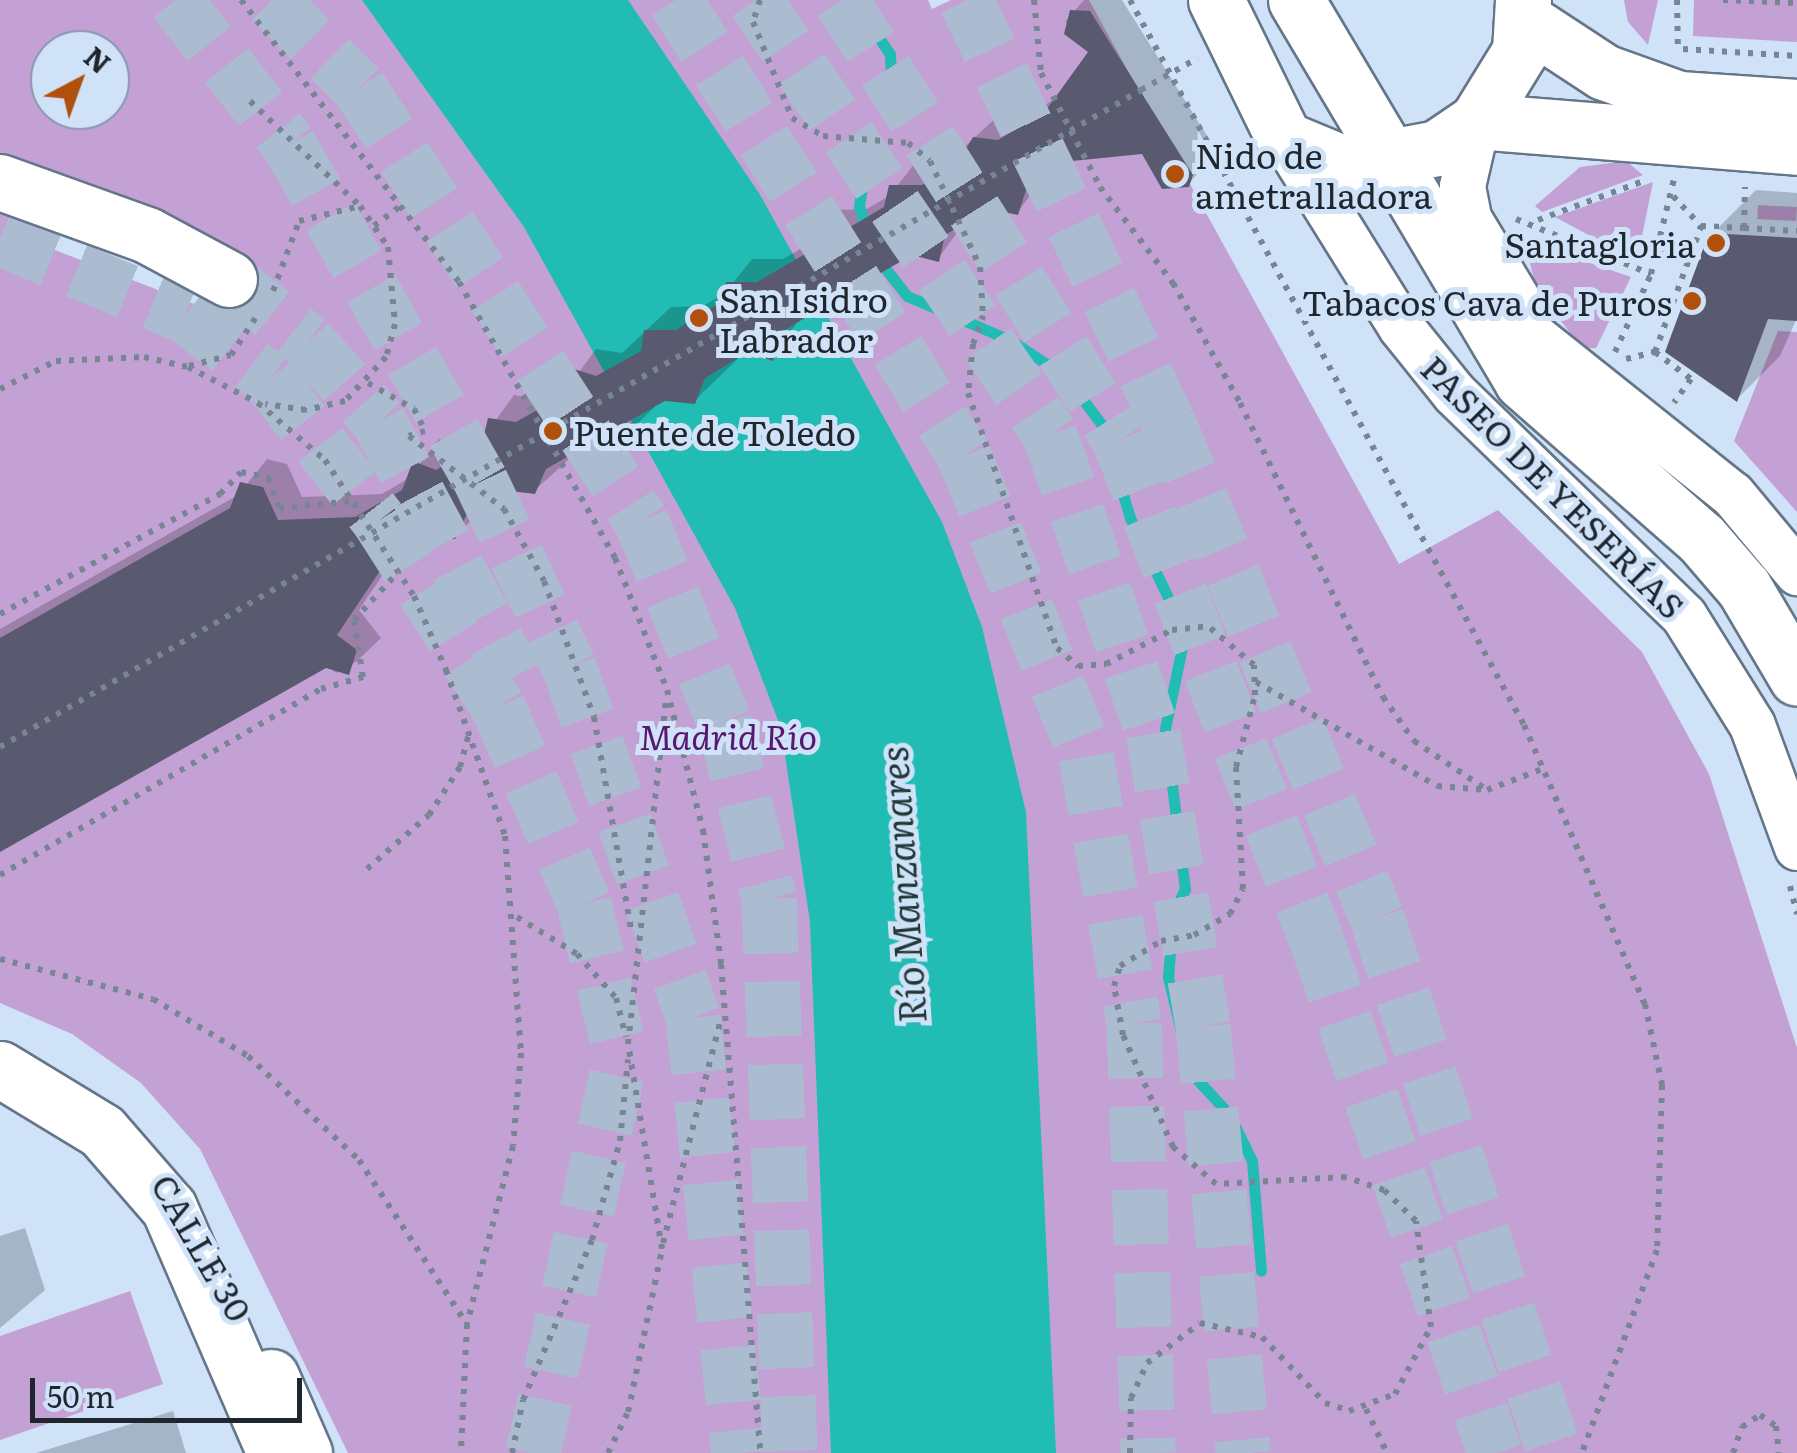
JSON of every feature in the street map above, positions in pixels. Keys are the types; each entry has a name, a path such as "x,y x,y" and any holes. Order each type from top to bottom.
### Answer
{"main road":[{"path":"1216,0 1284,139 1347,165 1398,160 1478,122 1508,80 1525,6 1604,72 1679,99 1797,107"},
{"name":"PASEO DE YESERÍAS","path":"1296,0 1398,160 1454,274 1522,381 1744,588 1797,678"},
{"path":"1478,122 1797,147"},
{"path":"0,182 147,235 229,279"},
{"name":"CALLE 30","path":"0,1058 52,1069 175,1182 304,1453"},
{"path":"0,1069 102,1131 168,1208 275,1453"},
{"path":"0,1085 89,1144 150,1218 242,1453"}],"street":[{"name":"PASEO DE YESERÍAS","path":"1478,122 1462,186 1468,218 1504,286 1549,340"},
{"name":"PASEO DE YESERÍAS","path":"1284,139 1400,326 1454,393 1684,616 1752,725 1797,847"},
{"name":"PASEO DE YESERÍAS","path":"1454,274 1549,340 1732,494 1797,572"}],"path":[{"path":"241,0 404,203 526,392 615,558 666,690 702,830 760,1453"},
{"path":"760,0 753,22 792,118 823,136 908,143 930,161 980,267 983,316 973,344 968,393 1057,648 1078,666 1106,664 1172,630 1208,626 1254,664 1236,767 1243,889 1230,914 1194,934 1161,940 1120,966 1122,1036 1188,1167 1238,1187 1346,1177 1384,1190 1416,1221 1431,1327 1411,1376 1366,1409 1325,1403 1262,1338 1200,1323 1147,1364 1132,1398 1130,1453"},
{"path":"1034,0 1041,73 1100,186 1173,283 1240,403 1383,697 1414,742 1487,790"},
{"path":"1130,0 1545,768 1624,941 1662,1085 1657,1250 1582,1453"},
{"path":"1722,0 1797,3"},
{"path":"1678,49 1797,56"},
{"path":"0,747 1170,73"},
{"path":"250,101 374,226 388,247 395,324 368,383 344,401 306,410 258,402"},
{"path":"1538,220 1676,169 1693,171"},
{"path":"1728,174 1746,176 1744,228"},
{"path":"1673,196 1701,226 1797,231"},
{"path":"374,226 404,203"},
{"path":"1655,352 1701,226"},
{"path":"1659,252 1688,261"},
{"path":"1651,274 1610,362 1655,352"},
{"path":"1642,297 1671,308"},
{"path":"1655,352 1691,380"},
{"path":"0,389 56,362 144,358 188,366 258,402 324,460 399,571 470,727 505,836 517,917 513,1146 467,1324 460,1453"},
{"path":"368,383 414,408 425,430 409,436 504,510 544,582 594,717 633,940"},
{"path":"0,614 220,494 242,472 269,478 279,508 352,501"},
{"path":"0,875 321,689 363,677 354,620 399,571"},
{"path":"1254,681 1437,786 1487,790 1545,768"},
{"path":"512,1453 523,1400 597,1223 620,1141 633,940 666,690"},
{"path":"367,869 429,815 460,767 470,727"},
{"path":"517,917 577,954 616,998 628,1044 662,1250"},
{"path":"0,960 152,999 248,1056 359,1160 467,1324"},
{"path":"608,1453 628,1412 662,1250 722,1014"},
{"path":"1366,1409 1387,1453"},
{"path":"1733,1453 1742,1427 1760,1415 1776,1426 1779,1453"}],"green space":[{"name":"Madrid Río","path":"0,0 928,0 932,9 951,0 1089,0 1399,564 1498,510 1642,652 1709,774 1797,1048 1797,1453 348,1453 200,1149 141,1083 72,1034 0,1003 0,202 21,208 24,238 207,309 252,262 0,160"},
{"path":"1624,0 1658,0 1648,45 1628,22"},
{"path":"1694,0 1797,0 1797,42 1693,36"},
{"path":"1626,161 1643,175 1542,212 1535,206 1580,167"},
{"path":"1653,182 1637,261 1555,217"},
{"path":"1758,205 1797,207 1796,221 1757,219"},
{"path":"1525,241 1631,277 1596,348 1582,348 1536,289"},
{"path":"1778,331 1797,332 1797,512 1734,441"},
{"path":"130,1291 163,1384 0,1440 0,1336"}],"water":[{"name":"Río Manzanares","path":"362,0 628,0 759,193 942,522 982,627 1026,812 1056,1453 831,1453 810,922 781,728 735,608 524,227"}],"building":[{"name":"Puente de Toledo","path":"1070,10 1090,11 1193,175 1189,187 1162,189 1142,154 1072,161 1027,187 1018,215 990,209 945,235 939,262 912,255 865,282 858,309 832,302 781,332 773,361 748,352 705,378 695,404 665,401 627,422 617,446 590,444 546,469 535,494 510,491 466,516 455,539 430,538 384,565 337,635 357,650 349,675 326,668 0,852 0,638 230,508 240,482 263,487 278,520 355,517 402,490 413,461 436,470 482,443 488,418 516,422 565,394 574,369 596,376 641,351 644,330 676,330 720,303 726,282 757,282 805,254 808,233 840,233 884,207 889,185 922,185 957,164 973,137 998,140 1044,113 1088,52 1064,34"},
{"path":"1709,233 1797,238 1797,321 1768,319 1737,402 1665,352"}],"waterway":[{"path":"853,0 890,54 892,107"},
{"path":"867,154 859,206 868,233"},
{"path":"878,259 907,296 1010,340 1065,376 1102,425 1130,518 1185,633 1165,729 1185,889 1173,914 1168,977 1191,1073 1229,1114 1252,1161 1261,1271"}],"tunnel":[{"path":"175,0 289,144 481,481 569,666 693,1017 739,1453"},
{"path":"271,0 359,87 641,520 724,721 769,898 790,1453"},
{"path":"675,0 964,455 1086,756 1134,1023 1148,1453"},
{"path":"755,0 1050,434 1153,733 1203,1026 1243,1453"},
{"path":"841,0 1119,439 1317,941 1495,1453"},
{"path":"966,0 1168,422 1377,917 1555,1453"},
{"path":"0,238 185,315 269,379 379,520 498,706 584,903 621,1055"},
{"path":"229,279 308,341 379,421 515,676"},
{"path":"533,1453 621,1055"}],"place":[{"name":"Nido de ametralladora","path":"1175,174"},
{"name":"Santagloria","path":"1716,243"},
{"name":"Tabacos Cava de Puros","path":"1692,301"},
{"name":"San Isidro Labrador","path":"699,318"},
{"name":"Puente de Toledo","path":"553,431"}]}
